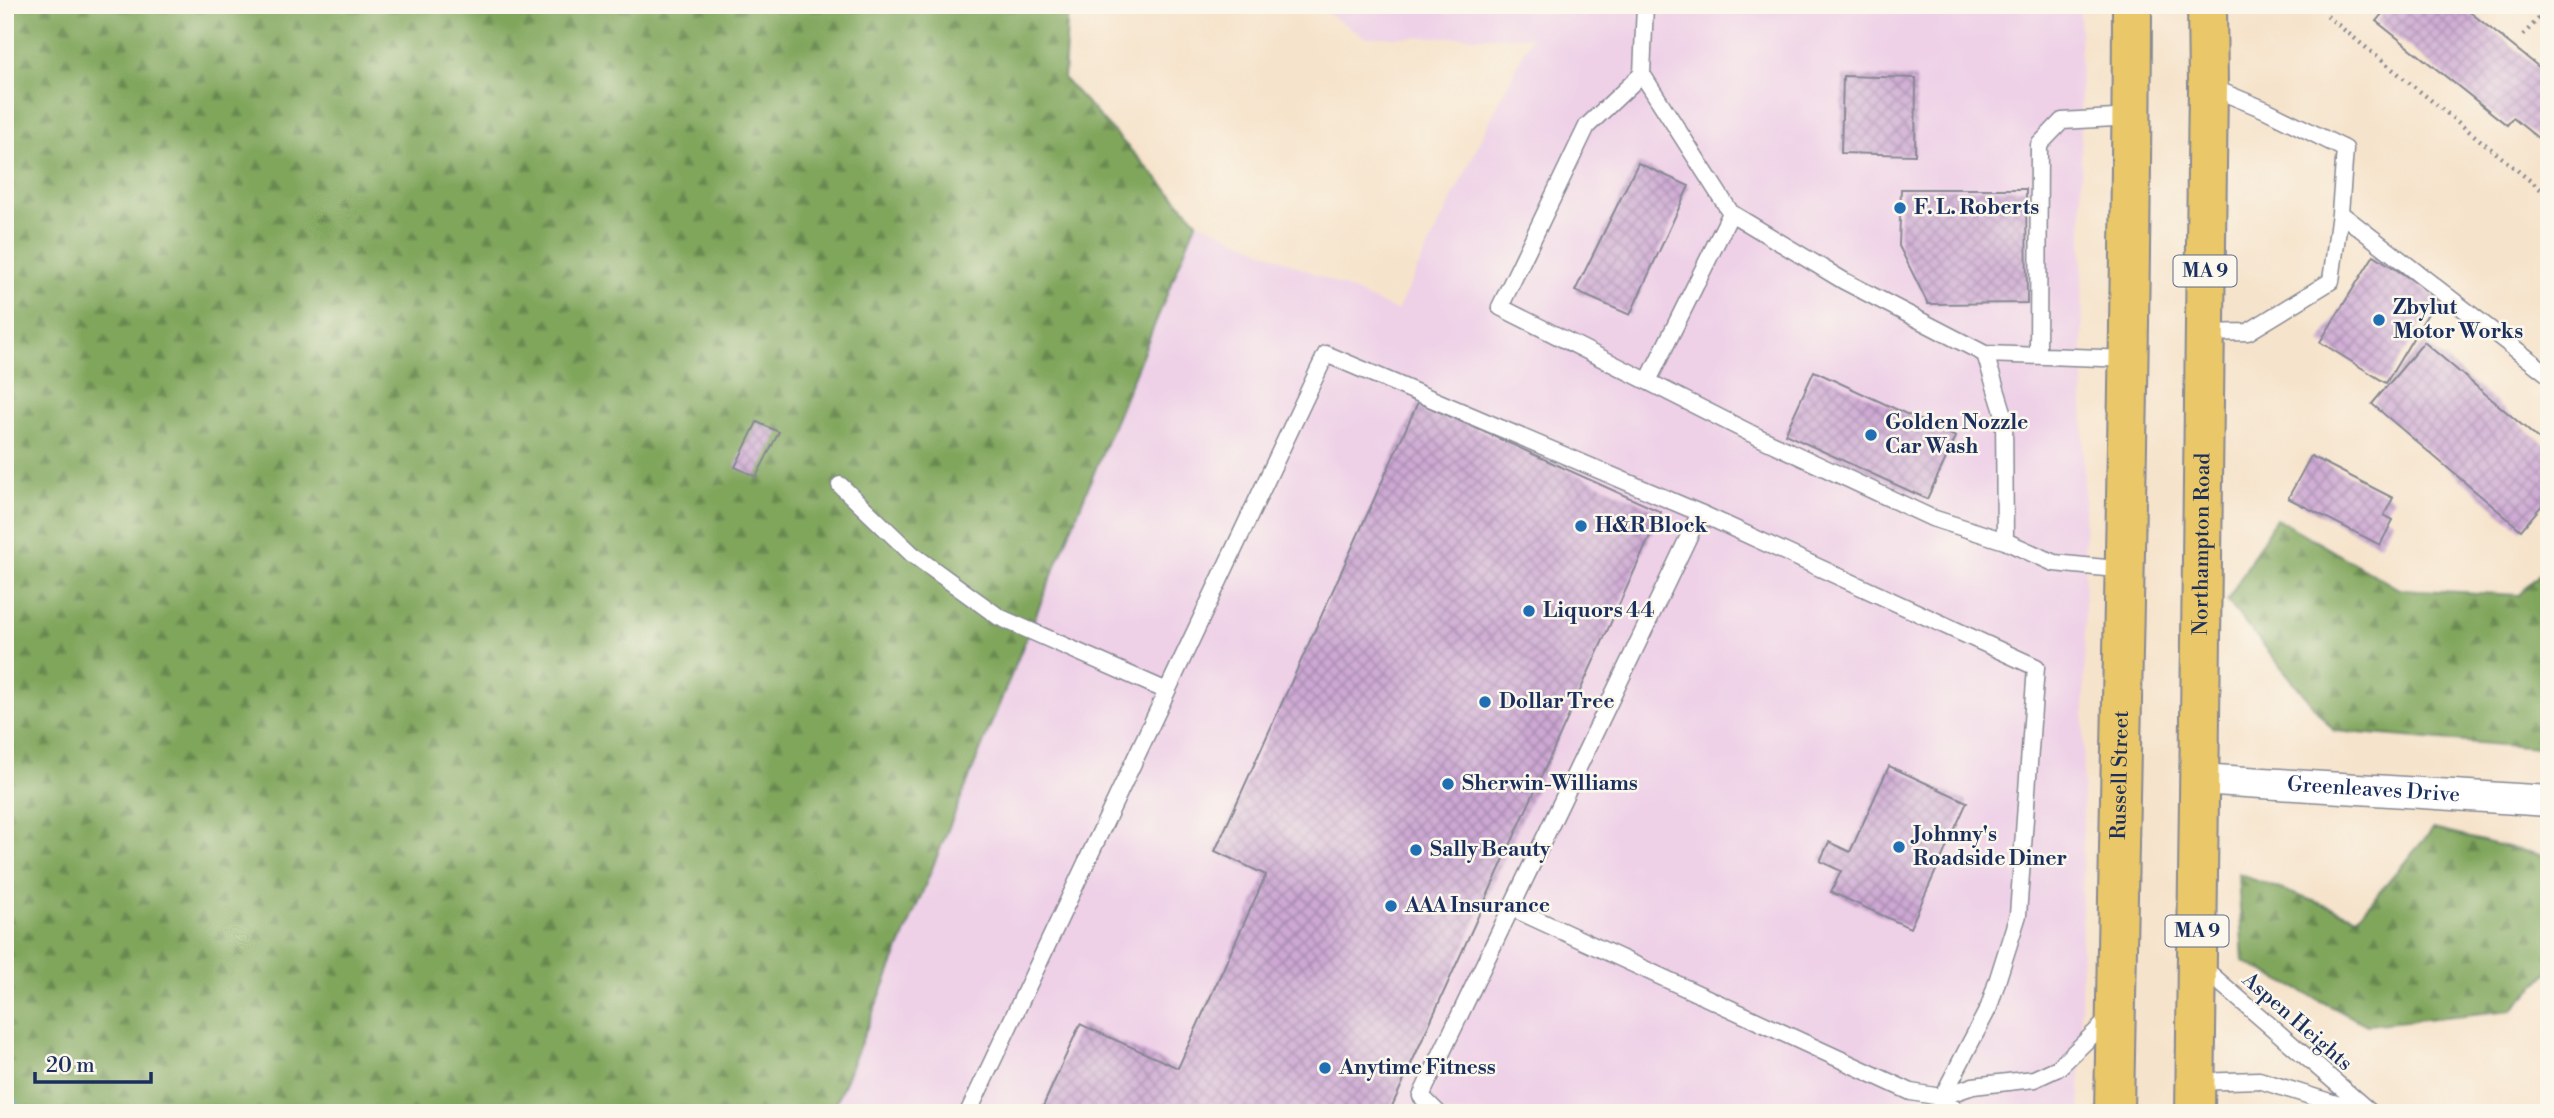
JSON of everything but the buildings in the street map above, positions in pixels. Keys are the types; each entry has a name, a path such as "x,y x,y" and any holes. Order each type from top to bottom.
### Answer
{"highway":[{"path":"2130,359 2132,5"},
{"name":"Northampton Road","path":"2195,1097 2207,5"},
{"name":"Russell Street","path":"2114,1113 2130,359"}],"street":[{"name":"Greenleaves Drive","path":"2199,779 2549,801"}],"lane":[{"path":"1645,5 1642,74 1731,213 1844,281 1985,354 2130,359"},
{"path":"1642,74 1587,126 1500,307 1752,434 1932,518 2005,541 2054,563 2126,570"},
{"path":"2204,333 2248,332 2330,281 2340,212 2345,149 2266,110 2208,86"},
{"path":"2038,355 2039,145 2062,121 2132,117"},
{"path":"2340,212 2549,375"},
{"path":"1648,381 1731,213"},
{"path":"968,1113 1326,354 1700,513 2036,667 2018,915 1989,1007 1934,1113"},
{"path":"1985,354 2004,415 2005,541"},
{"path":"840,485 912,554 999,617 1167,691"},
{"path":"1438,1113 1421,1096 1700,513"},
{"path":"1512,908 1911,1092 1941,1097 1973,1086 2034,1079 2058,1068 2116,1012"},
{"name":"Aspen Heights","path":"2197,962 2371,1113"},
{"name":"Aspen Heights","path":"2195,1097 2259,1080 2365,1113"},
{"path":"1941,1097 1959,1113"}],"path":[{"path":"2523,35 2549,8"},
{"path":"2327,16 2549,196"}],"shaded area":[{"path":"1314,5 2080,5 2085,612 2080,1113 832,1113 1197,221 1397,311 1531,37 1365,37"}],"green space":[{"path":"5,5 1068,5 1064,79 1197,221 832,1113 5,1113"},
{"path":"2276,518 2399,589 2519,595 2549,564 2549,749 2334,731 2227,601"},
{"path":"2433,829 2549,857 2549,971 2512,1010 2367,1025 2243,961 2238,874 2358,917"}],"waterway":[{"path":"5,1095 17,1113"}],"place":[{"name":"F. L. Roberts","path":"1900,208"},
{"name":"Zbylut Motor Works","path":"2379,320"},
{"name":"Golden Nozzle Car Wash","path":"1871,435"},
{"name":"H&R Block","path":"1581,526"},
{"name":"Liquors 44","path":"1529,611"},
{"name":"Dollar Tree","path":"1485,702"},
{"name":"Sherwin-Williams","path":"1448,784"},
{"name":"Johnny's Roadside Diner","path":"1899,847"},
{"name":"Sally Beauty","path":"1416,850"},
{"name":"AAA Insurance","path":"1391,906"},
{"name":"Anytime Fitness","path":"1325,1068"}]}
